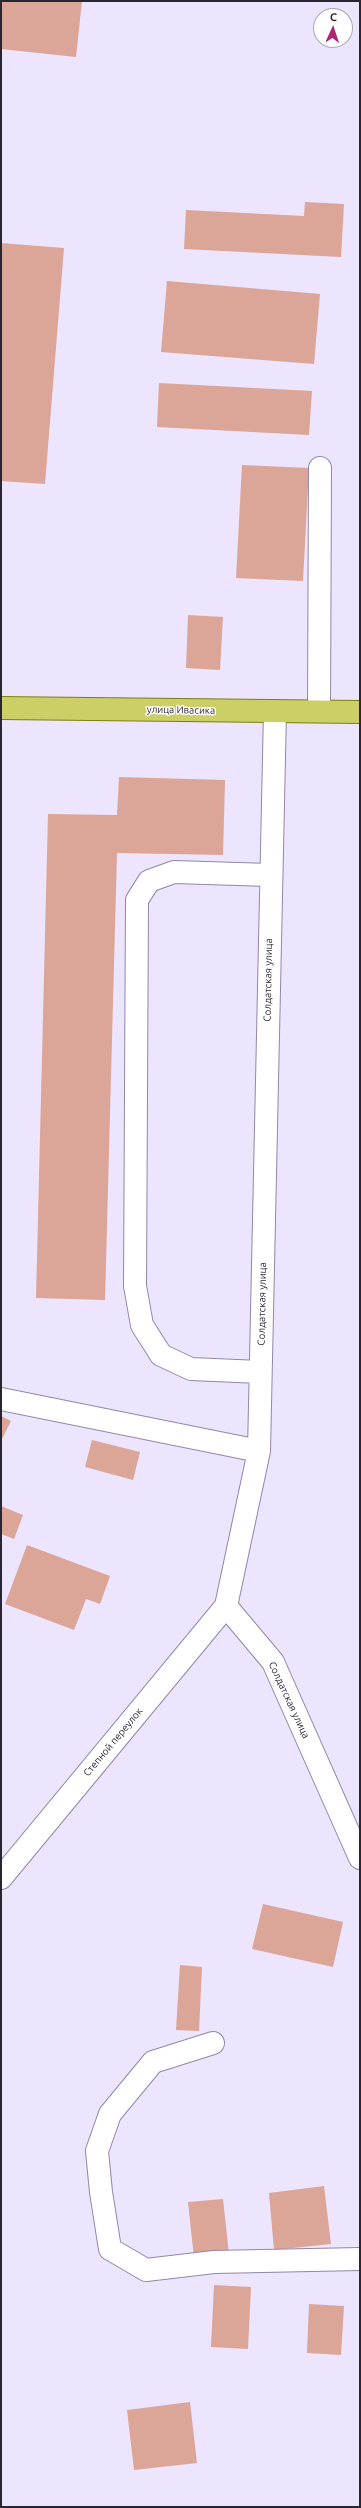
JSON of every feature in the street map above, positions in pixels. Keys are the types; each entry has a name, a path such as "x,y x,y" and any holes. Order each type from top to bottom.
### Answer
{"main road":[{"name":"улица Ивасика","path":"1,708 360,712"}],"street":[{"path":"319,712 320,468"},
{"name":"Солдатская улица","path":"275,711 270,875 259,1450 226,1606 273,1662 360,1858"},
{"path":"260,1372 191,1369 161,1355 142,1325 135,1286 137,900 149,881 174,872 270,875"},
{"path":"1,1398 259,1450"},
{"name":"Степной переулок","path":"1,1878 226,1606"},
{"path":"213,2043 153,2062 110,2114 97,2152 101,2192 110,2249 146,2270 214,2262 360,2259"}],"building":[{"path":"1,1 82,1 76,57 1,49"},
{"path":"305,202 344,204 341,257 184,249 186,210 304,216"},
{"path":"1,243 64,248 45,484 1,481"},
{"path":"167,281 320,294 314,364 161,352"},
{"path":"159,383 312,391 309,435 157,427"},
{"path":"242,465 309,468 303,581 236,578"},
{"path":"188,615 223,617 220,670 186,668"},
{"path":"119,777 225,780 223,855 117,853 105,1300 36,1298 48,814 117,815"},
{"path":"1,1416 11,1421 1,1441"},
{"path":"92,1440 140,1452 133,1480 85,1467"},
{"path":"1,1506 23,1515 14,1539 1,1534"},
{"path":"27,1545 110,1576 100,1604 86,1599 74,1630 5,1604"},
{"path":"263,1904 343,1922 333,1967 252,1949"},
{"path":"180,1965 202,1967 199,2031 176,2030"},
{"path":"324,2186 331,2244 274,2250 269,2193"},
{"path":"223,2199 229,2254 194,2258 188,2202"},
{"path":"214,2285 251,2287 248,2349 211,2347"},
{"path":"309,2304 344,2306 341,2355 307,2353"},
{"path":"190,2402 197,2463 134,2470 127,2410"}]}
